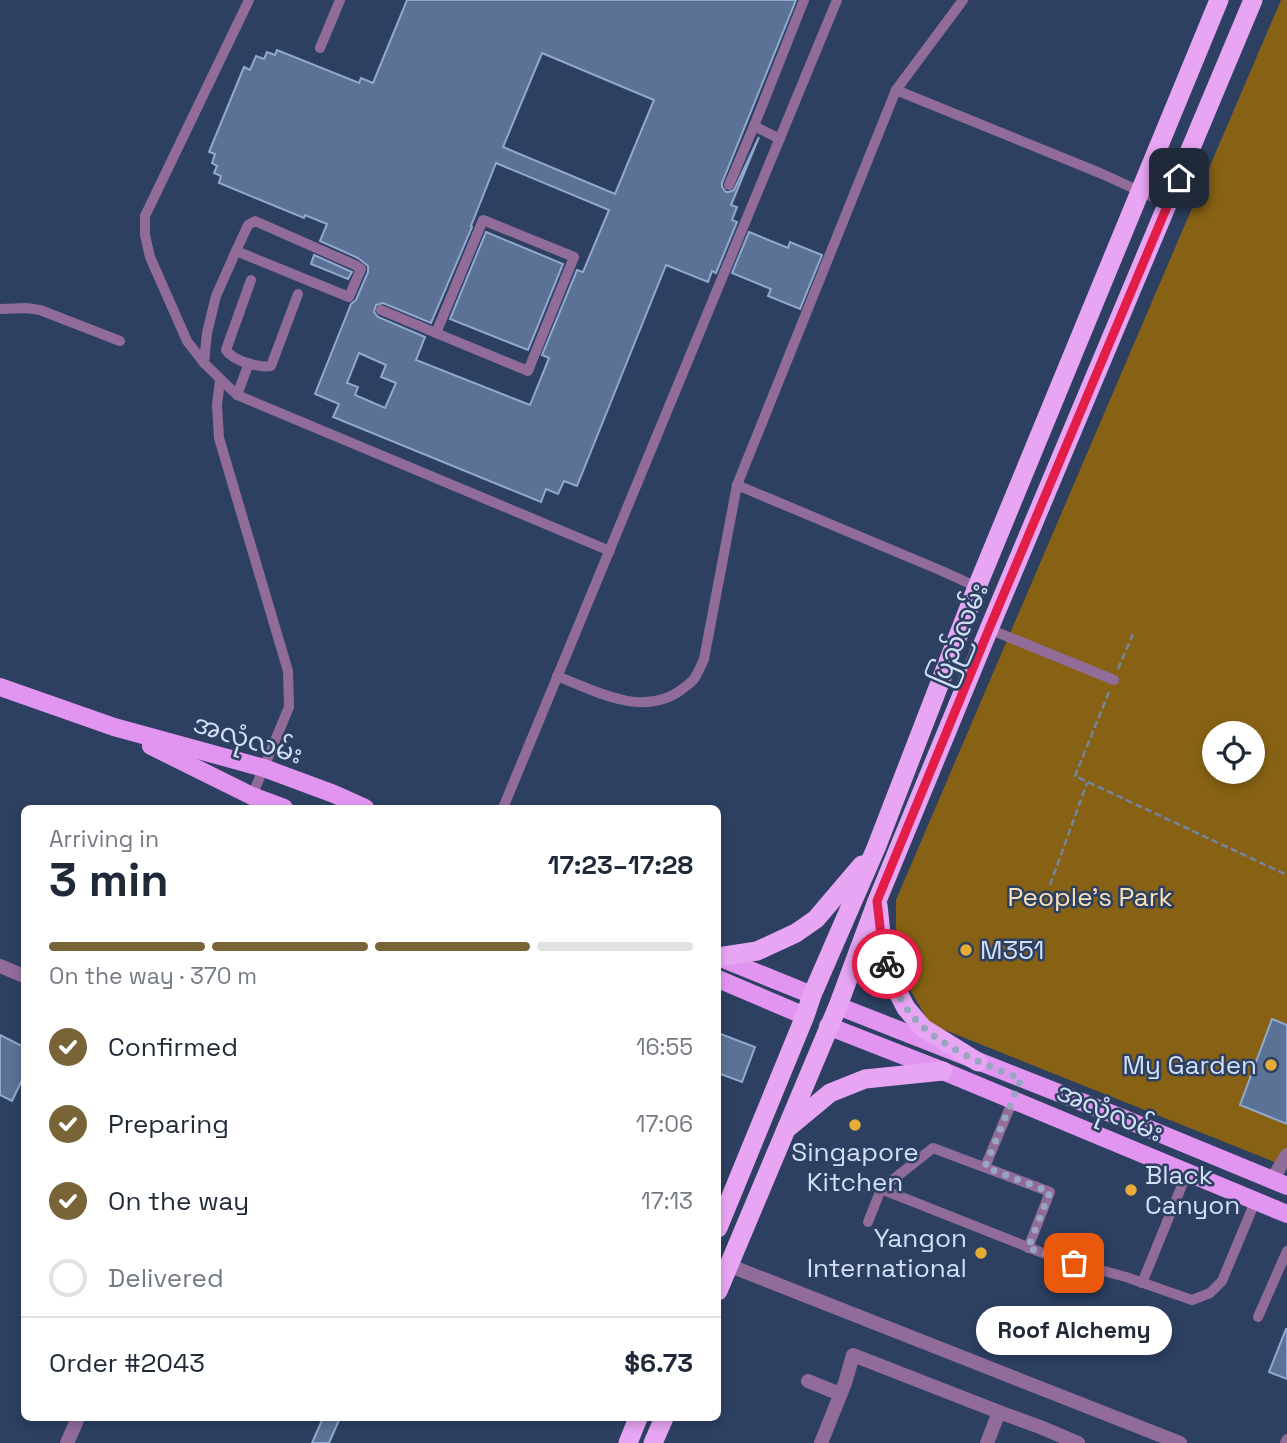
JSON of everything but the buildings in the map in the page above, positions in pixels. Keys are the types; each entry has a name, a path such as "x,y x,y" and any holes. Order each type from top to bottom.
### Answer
{"highway":[{"name":"ပြည်လမ်း","path":"721,1221 812,995 876,848 977,587 1219,0"},
{"name":"ပြည်လမ်း","path":"721,1283 838,1006 877,901 989,629 1253,0"},
{"path":"721,957 758,951 796,933 816,919 876,848"},
{"path":"877,901 883,953 894,985 906,1008 923,1028 978,1062"},
{"name":"အလုံလမ်း","path":"812,995 838,1006"},
{"name":"အလုံလမ်း","path":"805,1016 828,1026"},
{"path":"786,1130 830,1093 865,1079 943,1071"},
{"path":"628,1443 637,1421"},
{"path":"653,1443 663,1421"}],"main road":[{"name":"အလုံလမ်း","path":"0,687 114,727 264,768 331,802"},
{"name":"အလုံလမ်း","path":"114,727 276,805"},
{"name":"အလုံလမ်း","path":"721,958 812,995"},
{"name":"အလုံလမ်း","path":"721,980 805,1016"},
{"name":"အလုံလမ်း","path":"838,1006 1279,1183"},
{"name":"အလုံလမ်း","path":"828,1026 1287,1214"},
{"path":"1013,1100 1021,1079"}],"street":[{"path":"0,967 21,975"},
{"path":"1279,1183 1287,1155"},
{"path":"728,1265 1180,1443"},
{"path":"821,1443 853,1355 1078,1443"},
{"path":"808,1381 840,1394"},
{"path":"987,1443 999,1412"},
{"path":"67,1443 77,1421"}],"lane":[{"path":"249,0 145,216 145,235 150,257 187,341 204,363 237,395 610,551"},
{"path":"320,48 340,0"},
{"path":"729,185 804,0"},
{"path":"504,805 837,0"},
{"path":"557,676 625,701 642,702 660,701 677,693 692,681 704,659 737,485 896,90 963,0"},
{"path":"896,90 1100,173 1168,204"},
{"path":"754,127 780,139"},
{"path":"381,310 436,333 528,371 574,257 483,220 436,333"},
{"path":"204,363 207,333 216,296 236,251 248,225 256,221 361,269 349,297 236,251"},
{"path":"251,280 226,350 229,355 249,363 267,368 271,366 298,294"},
{"path":"0,309 26,307 40,310 120,341"},
{"path":"237,395 249,363"},
{"path":"220,380 217,405 219,438 288,671 289,707 253,796"},
{"path":"737,485 977,587"},
{"path":"989,629 1114,680"},
{"path":"985,1167 1013,1100"},
{"path":"868,1222 881,1189 933,1148 1050,1192 1028,1248"},
{"path":"1142,1283 1188,1173"},
{"path":"881,1189 1053,1257 1192,1300 1210,1293 1222,1281 1255,1202"},
{"path":"1258,1317 1287,1251"}],"path":[{"path":"1133,634 1076,776 1287,875"},
{"path":"1050,885 1087,782"}],"green space":[{"name":"People's Park","path":"1281,0 1287,0 1287,1167 930,1024 896,965 896,900"}],"way so far":[{"path":"887,964 906,1008 923,1028 978,1062 1021,1079 985,1167 1050,1192 1028,1248 1074,1263"}],"place":[{"name":"M351","path":"966,950"},
{"name":"My Garden","path":"1271,1065"},
{"name":"Singapore Kitchen","path":"855,1125"},
{"name":"Black Canyon","path":"1131,1190"},
{"name":"Yangon International","path":"981,1253"},
{"name":"Roof Alchemy","path":"1074,1263"}],"route":[{"path":"887,964 883,953 877,901 1179,178"}]}
